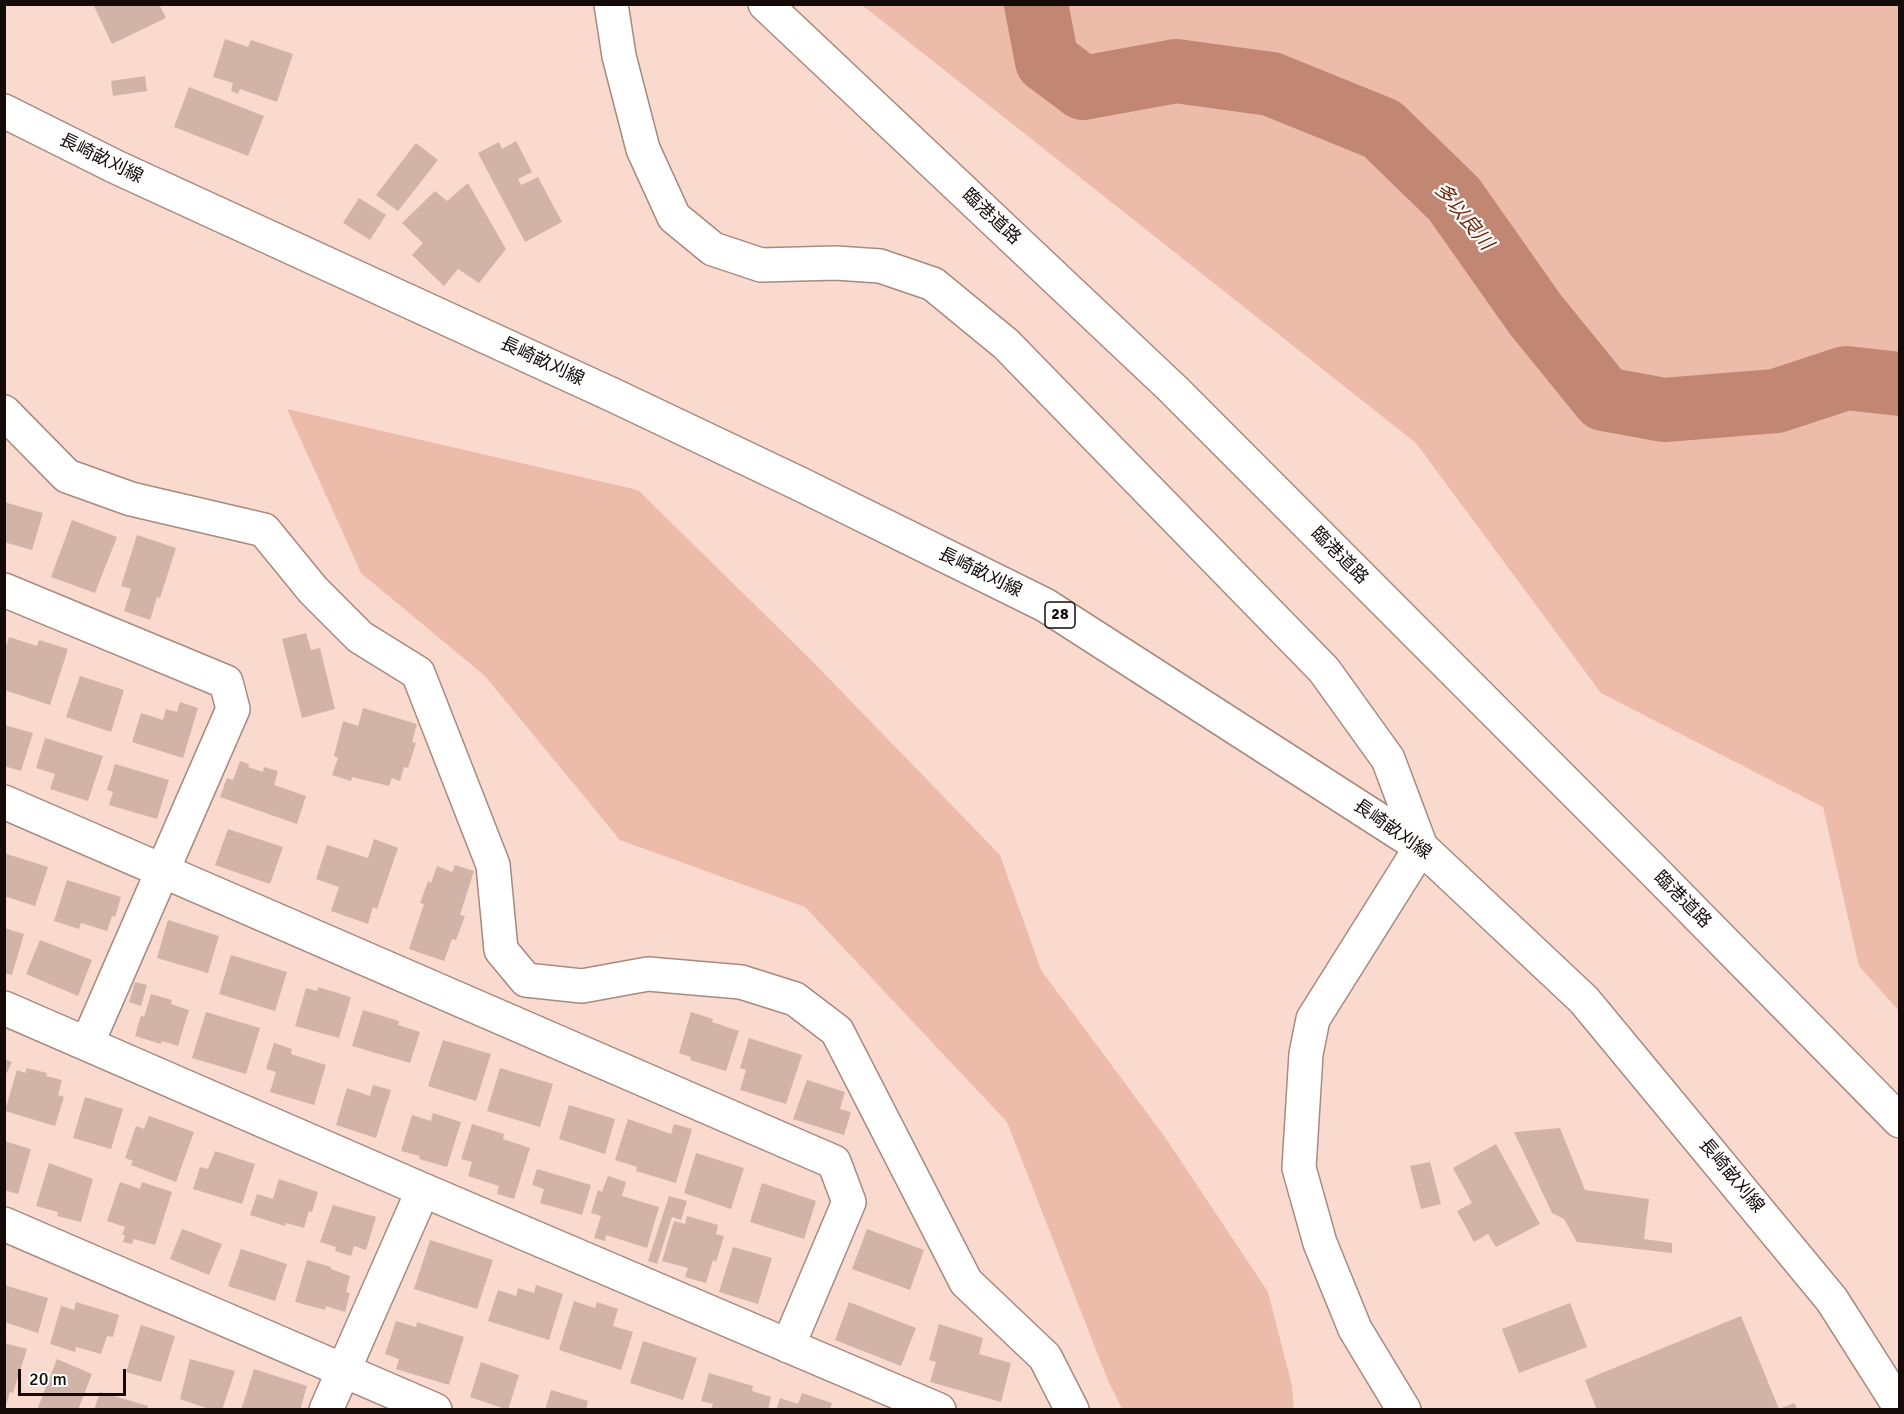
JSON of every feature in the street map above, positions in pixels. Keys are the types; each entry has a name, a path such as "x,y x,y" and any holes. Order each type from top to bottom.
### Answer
{"street":[{"path":"611,4 619,56 643,149 674,217 713,249 761,265 836,263 880,266 933,284 997,336 1324,670 1388,759 1421,847 1312,1019 1306,1054 1299,1168 1320,1243 1355,1329 1404,1410"},
{"name":"臨港道路","path":"765,4 1173,389 1636,853 1899,1121"},
{"name":"長崎畝刈線","path":"4,111 116,167 615,396 1045,605 1421,847 1584,1000 1832,1300 1899,1407"},
{"path":"4,412 67,476 131,499 264,531 313,590 360,637 418,673 494,865 501,950 526,980 582,986 648,974 741,982 795,999 837,1031 966,1282 1046,1357 1072,1410"},
{"path":"4,590 226,682 233,709 87,1044"},
{"path":"4,802 834,1162 849,1202 788,1346"},
{"path":"4,1008 939,1410"},
{"path":"326,1410 423,1190"},
{"path":"4,1224 435,1410"}],"shaded area":[{"path":"862,5 1899,5 1899,1011 1859,966 1823,807 1601,693 1416,443"},
{"path":"287,409 638,490 812,661 1000,855 1041,970 1167,1140 1268,1292 1292,1386 1294,1409 1122,1409 1107,1378 1007,1122 805,907 620,840 485,676 361,573"}],"building":[{"path":"93,4 159,4 166,18 112,44"},
{"path":"225,39 248,47 251,40 293,54 277,102 240,89 238,94 231,91 233,83 213,77"},
{"path":"145,76 147,91 113,96 111,81"},
{"path":"189,87 264,116 248,156 174,127"},
{"path":"516,141 532,172 518,179 521,185 538,177 562,222 525,242 478,153 499,142 502,149"},
{"path":"416,143 438,160 398,211 376,195"},
{"path":"468,183 506,249 479,283 458,269 444,286 412,255 423,243 402,223 435,191 447,201"},
{"path":"359,198 386,215 370,240 343,223"},
{"path":"4,502 43,513 32,550 4,542"},
{"path":"72,520 117,537 95,593 51,577"},
{"path":"137,535 176,548 160,598 157,597 150,620 124,611 131,589 121,586"},
{"path":"306,633 311,650 320,648 335,709 302,718 282,639"},
{"path":"9,637 37,646 39,640 68,649 50,705 4,690 4,652"},
{"path":"80,676 124,690 111,732 66,717"},
{"path":"180,702 198,708 183,758 132,742 141,713 163,720 166,709 177,712"},
{"path":"363,708 417,724 412,742 416,743 408,768 404,767 400,781 392,778 389,786 352,777 351,781 332,775 338,758 334,756 343,721 358,726"},
{"path":"4,725 33,733 21,771 4,766"},
{"path":"45,738 103,756 88,801 50,789 55,774 36,768"},
{"path":"240,761 249,764 248,767 263,772 264,767 278,771 274,785 306,796 297,824 220,797 227,778 233,780"},
{"path":"115,764 169,780 157,819 109,805 113,792 107,790"},
{"path":"228,829 283,847 270,884 215,865"},
{"path":"374,839 398,848 377,909 373,907 368,924 331,911 339,887 316,879 327,845 368,858"},
{"path":"4,853 48,867 35,906 4,896"},
{"path":"455,865 474,871 460,915 465,916 456,940 452,939 444,961 409,949 424,904 420,903 428,881 431,883 437,866 452,872"},
{"path":"67,880 121,897 115,917 112,916 107,931 81,923 79,929 54,921"},
{"path":"168,920 219,936 208,973 157,958"},
{"path":"4,928 24,934 12,975 4,973"},
{"path":"40,940 92,960 78,996 26,974"},
{"path":"231,955 287,972 275,1011 219,994"},
{"path":"135,982 147,985 141,1006 129,1002"},
{"path":"318,987 351,997 339,1038 295,1026 306,988 317,991"},
{"path":"151,994 172,1000 171,1004 189,1010 178,1046 162,1041 161,1044 135,1036 141,1015 144,1017"},
{"path":"363,1010 399,1021 398,1025 420,1032 410,1063 352,1046"},
{"path":"206,1012 260,1028 246,1074 192,1058"},
{"path":"691,1012 739,1031 726,1071 690,1060 691,1057 679,1053"},
{"path":"749,1038 802,1055 786,1104 740,1090 746,1070 740,1068"},
{"path":"443,1040 491,1054 476,1101 428,1086"},
{"path":"274,1043 292,1049 291,1054 326,1065 314,1105 270,1092 276,1072 266,1069"},
{"path":"4,1059 12,1062 4,1078"},
{"path":"27,1068 62,1080 58,1095 64,1097 55,1126 5,1111 17,1070 25,1073"},
{"path":"500,1068 553,1084 540,1127 487,1111"},
{"path":"807,1080 845,1092 840,1109 851,1112 844,1135 793,1119"},
{"path":"373,1085 391,1090 376,1138 336,1125 347,1088 370,1096"},
{"path":"85,1097 123,1109 111,1149 73,1138"},
{"path":"569,1105 615,1119 605,1154 559,1139"},
{"path":"433,1113 461,1122 447,1167 401,1151 412,1115 431,1121"},
{"path":"149,1116 194,1132 176,1182 131,1165 133,1161 125,1158 136,1126 144,1129"},
{"path":"628,1119 671,1134 674,1124 692,1129 676,1183 636,1171 637,1167 615,1160"},
{"path":"472,1124 504,1134 503,1139 530,1148 514,1199 497,1194 499,1186 468,1176 472,1162 461,1159"},
{"path":"1560,1128 1585,1190 1649,1199 1644,1239 1672,1243 1672,1253 1577,1242 1564,1219 1552,1213 1514,1132"},
{"path":"4,1141 31,1149 18,1194 4,1190"},
{"path":"1496,1144 1540,1224 1496,1247 1488,1234 1474,1242 1457,1211 1472,1203 1453,1168"},
{"path":"215,1151 255,1164 242,1204 193,1189 200,1167 208,1169"},
{"path":"696,1153 744,1168 731,1209 684,1193"},
{"path":"1430,1162 1441,1204 1421,1209 1410,1166"},
{"path":"49,1163 93,1179 81,1222 57,1216 58,1212 36,1206"},
{"path":"537,1169 591,1185 582,1215 540,1203 544,1189 532,1185"},
{"path":"608,1176 626,1182 622,1196 659,1207 647,1248 606,1235 605,1241 594,1238 601,1216 591,1213 598,1190 602,1192"},
{"path":"279,1179 318,1192 304,1228 286,1223 285,1226 250,1215 257,1194 273,1199"},
{"path":"120,1182 140,1189 142,1182 172,1192 155,1245 134,1239 132,1244 123,1242 125,1235 122,1235 125,1227 107,1221"},
{"path":"762,1183 816,1201 804,1239 750,1222"},
{"path":"669,1196 687,1201 681,1220 672,1217 657,1264 648,1261"},
{"path":"333,1205 376,1217 366,1250 354,1246 351,1256 335,1251 336,1247 320,1242"},
{"path":"687,1216 718,1225 716,1234 724,1236 716,1262 713,1260 706,1283 685,1277 688,1268 662,1261 674,1221 685,1224"},
{"path":"182,1229 222,1244 209,1275 170,1259"},
{"path":"867,1229 924,1250 910,1290 852,1269"},
{"path":"430,1240 493,1260 477,1309 414,1289"},
{"path":"733,1247 772,1258 758,1304 719,1292"},
{"path":"241,1249 287,1264 275,1301 228,1286"},
{"path":"307,1260 331,1267 331,1269 350,1276 346,1292 350,1293 345,1312 326,1306 325,1310 295,1302"},
{"path":"4,1285 48,1298 38,1333 4,1322"},
{"path":"536,1285 563,1294 549,1340 488,1321 498,1290 516,1296 518,1288 534,1293"},
{"path":"574,1301 595,1308 597,1302 618,1309 613,1326 633,1332 621,1370 559,1350"},
{"path":"76,1302 119,1315 113,1337 107,1336 101,1354 76,1347 75,1352 50,1344 61,1306 74,1310"},
{"path":"849,1302 916,1328 901,1366 835,1340"},
{"path":"1570,1303 1587,1347 1519,1373 1502,1329"},
{"path":"1741,1316 1779,1409 1794,1403 1798,1410 1597,1410 1585,1380"},
{"path":"396,1321 416,1327 417,1322 464,1337 449,1385 396,1369 399,1359 385,1354"},
{"path":"939,1324 983,1338 979,1354 1011,1363 1001,1402 930,1382 936,1362 929,1360"},
{"path":"141,1325 175,1336 161,1382 126,1372"},
{"path":"643,1341 697,1358 683,1400 630,1383"},
{"path":"4,1343 27,1349 13,1393 10,1392 5,1408"},
{"path":"57,1359 92,1374 78,1410 37,1410"},
{"path":"190,1359 235,1371 222,1410 212,1410 180,1399"},
{"path":"481,1362 519,1375 508,1410 470,1397"},
{"path":"254,1369 307,1386 300,1410 241,1410"},
{"path":"709,1373 753,1386 752,1391 771,1397 768,1410 711,1410 713,1404 701,1401"},
{"path":"551,1390 588,1401 586,1410 545,1410"},
{"path":"100,1392 148,1406 147,1410 94,1410"},
{"path":"802,1393 832,1403 830,1410 776,1410 780,1398 798,1404"}],"waterway":[{"name":"多以良川","path":"1036,4 1047,61 1083,88 1176,71 1271,84 1382,129 1454,199 1535,314 1604,399 1664,410 1776,401 1846,378 1900,384"}]}
